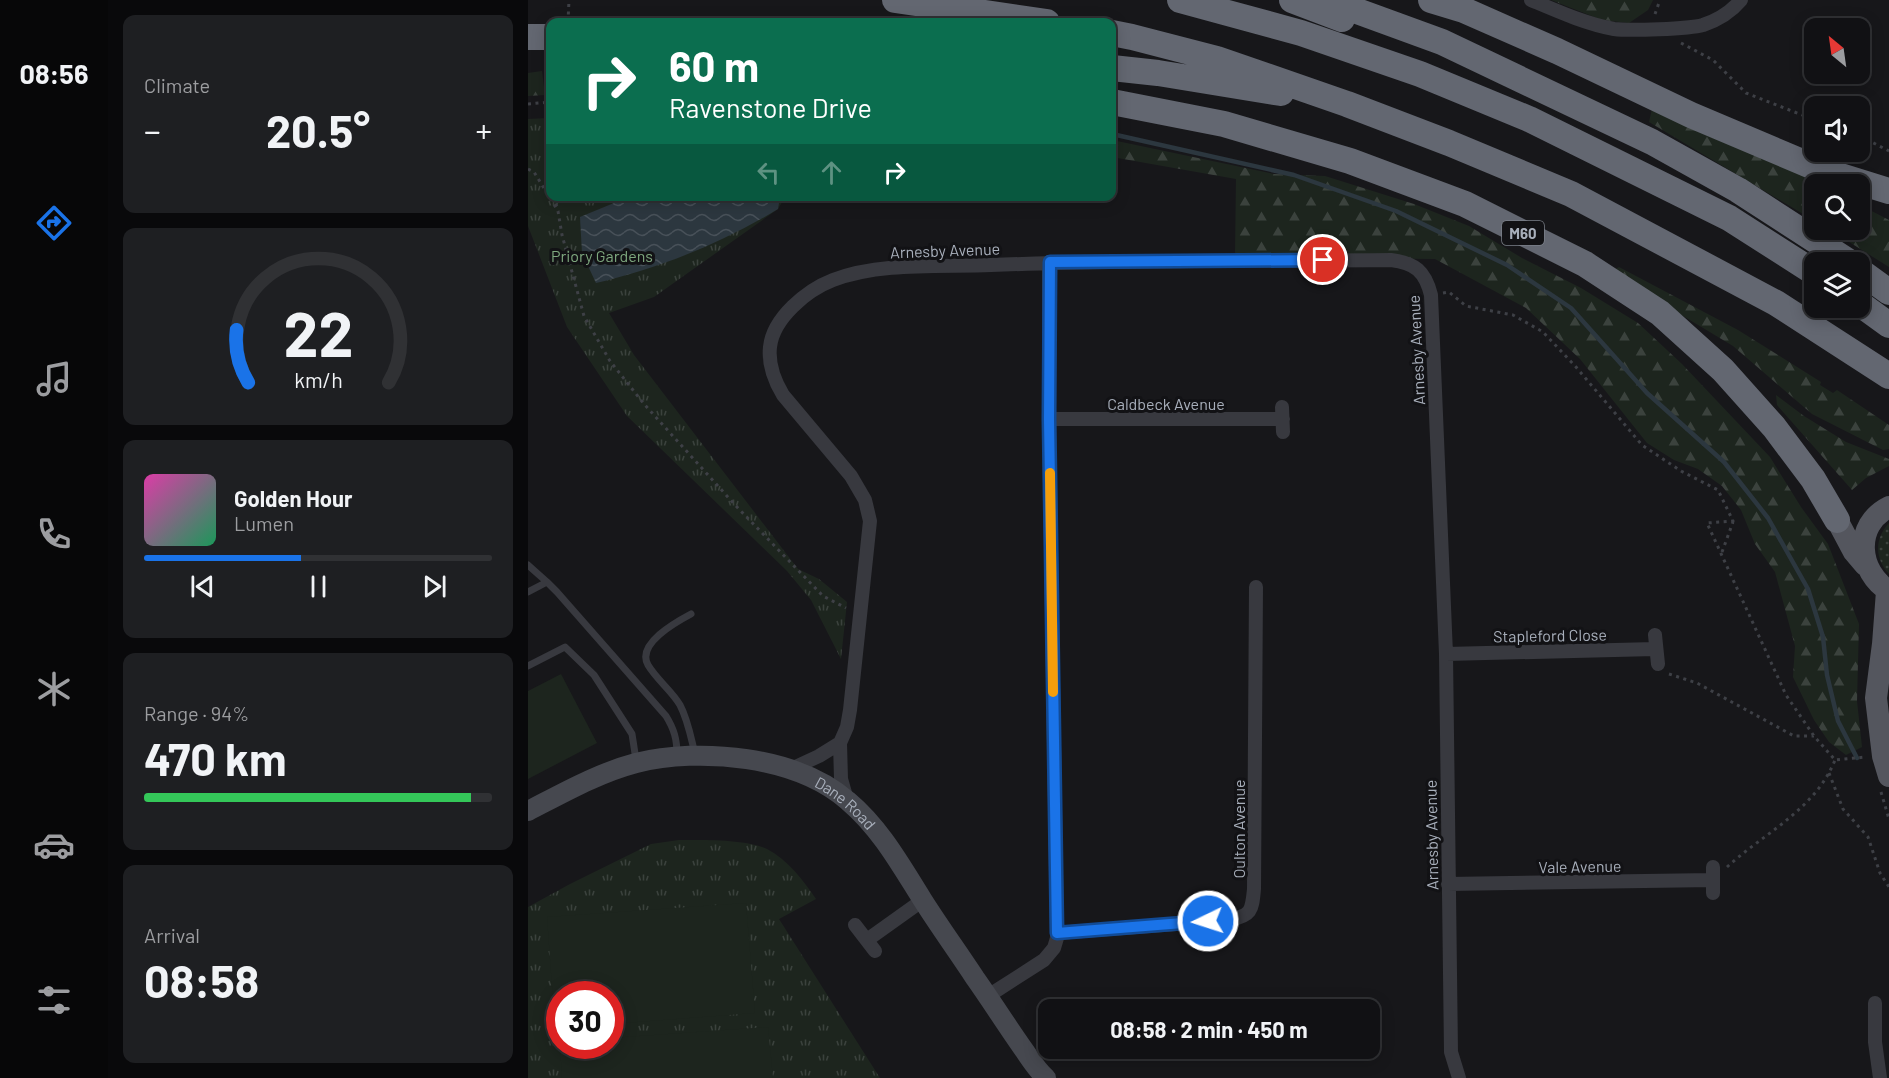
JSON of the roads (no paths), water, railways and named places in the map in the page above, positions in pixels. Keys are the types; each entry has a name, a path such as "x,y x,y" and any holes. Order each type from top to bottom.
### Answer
{"highway":[{"path":"895,0 1019,18"},
{"path":"1180,0 1301,33 1420,74 1529,119 1729,218 1804,266"},
{"path":"1292,0 1413,46 1570,121 1668,188"},
{"path":"1327,0 1442,42 1652,142 1738,190 1834,252"},
{"path":"1431,0 1485,19 1691,115 1810,166 1889,191"},
{"path":"1116,34 1217,59 1347,104 1449,143 1571,194 1776,303 1889,376"},
{"path":"528,37 546,37"},
{"path":"1116,69 1347,104"},
{"name":"M60","path":"1116,103 1224,124 1350,161 1465,204 1584,264 1659,313 1723,370 1774,428 1807,471 1837,520"},
{"path":"1870,278 1889,292"},
{"path":"1870,312 1889,326"}],"main road":[{"path":"1866,566 1863,550 1865,535 1872,520 1889,507"},
{"path":"1837,520 1854,552 1875,580 1888,591 1876,698 1886,766"},
{"name":"Dane Road","path":"528,811 615,769 656,759 733,757 763,761 791,769 820,782 847,800 888,845 1042,1076"}],"street":[{"path":"1531,0 1573,17 1615,29 1701,26 1731,12 1742,0"},
{"name":"Arnesby Avenue","path":"847,800 841,779 840,743 847,727 850,710 870,521 865,500 845,467 783,394 774,380 770,363 770,346 782,320 792,307 810,291 833,280 872,269 1050,262 1391,260 1407,262 1417,268 1424,277 1431,295 1446,654 1451,1052 1459,1078"},
{"path":"988,996 1044,960 1054,948 1057,933 1049,419 1050,262"},
{"name":"Caldbeck Avenue","path":"1049,419 1282,420"},
{"name":"Oulton Avenue","path":"1057,933 1229,920 1242,918 1248,914 1254,889 1256,587"},
{"name":"Stapleford Close","path":"1446,654 1655,642 1658,664"},
{"path":"791,769 840,743"},
{"name":"Vale Avenue","path":"1448,884 1713,880"},
{"path":"855,925 871,945 923,900"},
{"path":"1875,1003 1875,1042 1881,1078"}],"lane":[{"path":"528,565 556,592 666,716 674,728 677,741 686,757"},
{"path":"528,592 546,582"},
{"path":"686,757 684,712 679,702 649,666 646,651 651,642 680,620 692,614"},
{"path":"528,666 565,647 594,675 632,734 636,763"}],"water":[{"path":"619,201 779,201 778,209 713,243 644,270 596,283 582,253 580,217"}],"waterway":[{"path":"1116,135 1294,175 1396,211 1507,265 1571,308 1647,393 1724,462 1768,518 1808,589 1823,637 1827,675 1838,721 1857,758"}],"park label":[{"name":"Priory Gardens","path":"602,255"}]}
